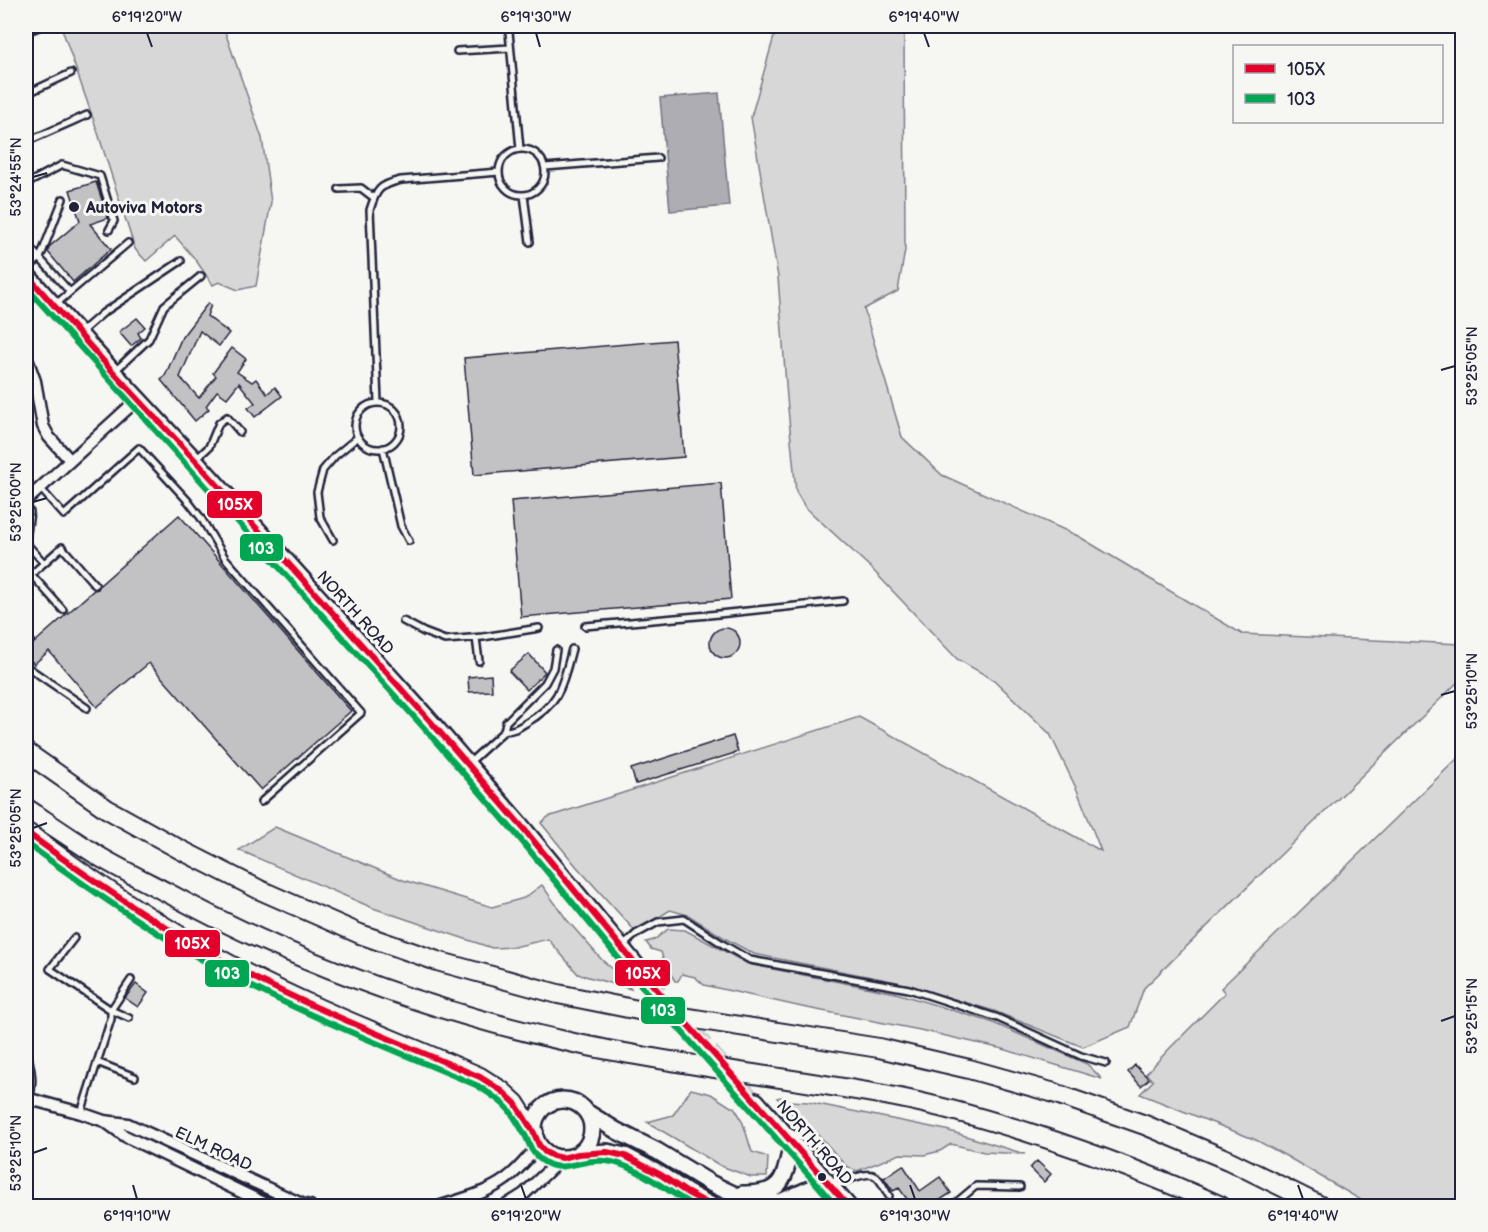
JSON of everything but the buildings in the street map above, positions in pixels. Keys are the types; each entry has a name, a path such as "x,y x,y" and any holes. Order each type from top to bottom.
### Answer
{"highway":[{"path":"26,752 107,809 179,849 260,890 360,934 426,957 558,994 650,1012 879,1048 969,1069 1051,1092 1145,1125 1228,1160 1321,1206"},
{"path":"26,808 101,857 216,919 351,977 429,1005 576,1044 898,1098 987,1119 1083,1151 1179,1187 1221,1206"},
{"path":"26,832 126,903 245,972 308,1003 480,1077 502,1091 515,1103 536,1139"}],"main road":[{"name":"NORTH ROAD","path":"26,272 114,373 468,764 650,982"},
{"path":"712,1206 625,1156 607,1152 578,1154 562,1158 545,1152 536,1139 534,1123 537,1114 553,1101 572,1101 616,1131 657,1151 710,1183 750,1202 764,1204 780,1202 812,1188 831,1188"},
{"name":"NORTH ROAD","path":"756,1101 848,1206"},
{"path":"578,1154 590,1141 592,1133 592,1123 588,1113"},
{"path":"733,1194 756,1194 772,1189 784,1179 792,1143"},
{"path":"813,1206 831,1188"}],"street":[{"path":"26,356 35,381 43,426 49,437 70,460"},
{"path":"26,501 138,399"},
{"name":"ELM ROAD","path":"27,1098 104,1121 128,1124 259,1186 310,1206"},
{"name":"ELM ROAD","path":"104,1121 125,1136 273,1206"},
{"path":"441,1206 489,1190 506,1179 519,1169 536,1139"},
{"path":"505,1206 524,1194 562,1158"},
{"path":"677,1206 686,1192"}],"lane":[{"path":"26,33 41,26"},
{"path":"510,26 520,149"},
{"path":"458,51 510,48"},
{"path":"26,94 71,73"},
{"path":"26,142 87,115"},
{"path":"520,149 531,150 537,154 545,167 543,183 532,193 524,195 509,191 500,180 499,172 503,158 520,149"},
{"path":"545,167 658,158"},
{"path":"26,184 62,165 100,176 114,221 109,230"},
{"path":"378,402 370,210 375,193 388,183 401,180 499,172"},
{"path":"339,189 361,188 374,198"},
{"path":"524,195 530,242"},
{"path":"26,272 39,258 63,199"},
{"path":"26,243 70,292"},
{"path":"54,306 128,243"},
{"path":"79,334 103,313 181,261"},
{"path":"114,373 149,339 164,306 201,276"},
{"path":"378,402 393,408 398,414 401,429 394,442 383,448 372,448 365,445 358,437 354,426 359,412 364,407 378,402"},
{"path":"195,460 209,447 219,423 227,417 240,432"},
{"path":"333,540 320,517 317,492 323,470 335,456 358,437"},
{"path":"40,488 64,515 139,448 188,501 225,558 361,713 261,802"},
{"path":"383,448 401,526 409,541"},
{"path":"26,508 30,512 26,541 44,563"},
{"path":"26,579 62,547 94,585"},
{"path":"31,574 63,609"},
{"path":"585,626 843,601"},
{"path":"403,621 445,640 476,638 539,628"},
{"path":"476,638 478,661"},
{"path":"504,731 512,731 539,716 553,702 563,683 572,649"},
{"path":"468,764 504,731 506,722 545,683 553,668 556,650"},
{"path":"26,666 87,708"},
{"path":"621,948 636,934 658,922 684,919 750,960 909,989 998,1018 1081,1056 1106,1063"},
{"path":"74,938 50,969 111,1010 129,1018"},
{"path":"81,1113 111,1020 111,1010 131,980"},
{"path":"26,1047 32,1072 32,1088 27,1098"},
{"path":"97,1062 135,1077"},
{"path":"780,1128 815,1142 841,1171 831,1188"},
{"path":"831,1188 869,1174 876,1176 889,1196"},
{"path":"952,1206 976,1186 1020,1187"}],"shaded area":[{"path":"61,26 223,26 262,138 271,202 256,286 238,290 219,282 213,285 175,236 146,261 135,249"},
{"path":"777,26 904,26 905,250 898,291 864,309 902,437 942,475 1078,536 1242,634 1461,644 1462,646 1462,678 1144,988 1130,1027 1083,1047 994,1011 897,982 754,954 688,915 670,910 636,932 541,823 548,817 859,717 1101,851 1077,790 1050,734 994,680 957,659 870,567 805,507 796,492 778,277 751,117"},
{"path":"719,93 729,206 670,211 660,98"},
{"path":"1462,754 1462,1206 1371,1206 1256,1140 1140,1094 1153,1081 1146,1074 1225,993 1221,988"},
{"path":"275,827 403,880 492,907 524,898 542,885 567,920 631,989 578,974 548,939 514,947 492,948 373,908 239,850"},
{"path":"668,929 685,930 748,964 896,993 991,1022 1087,1064 1102,1079 1003,1049 704,985 695,977 682,974 678,981 675,981 665,965 661,952 651,949 646,942 654,940"},
{"path":"691,1089 711,1094 734,1107 743,1123 752,1152 768,1157 767,1177 751,1177 721,1166 647,1122 673,1115"},
{"path":"781,1097 789,1101 808,1102 946,1130 1025,1154 984,1152 951,1144 940,1151 924,1155 900,1154 857,1171 846,1166 817,1133 798,1120 777,1098"}],"tunnel":[{"path":"650,982 756,1101"}],"transit line":[{"name":"105X","path":"26,274 431,722 523,828 650,982 848,1206"},
{"name":"103","path":"26,287 424,728 516,834 643,988 836,1206"},
{"name":"105X","path":"26,832 132,906 243,972 331,1014 480,1077 502,1091 515,1103 545,1152 562,1158 578,1154 607,1152 625,1156 712,1206"},
{"name":"103","path":"26,843 130,916 239,980 327,1022 476,1085 505,1106 534,1153 552,1166 561,1167 597,1161 617,1163 641,1173 694,1206"}],"place":[{"name":"Autoviva Motors","path":"74,207"}]}
